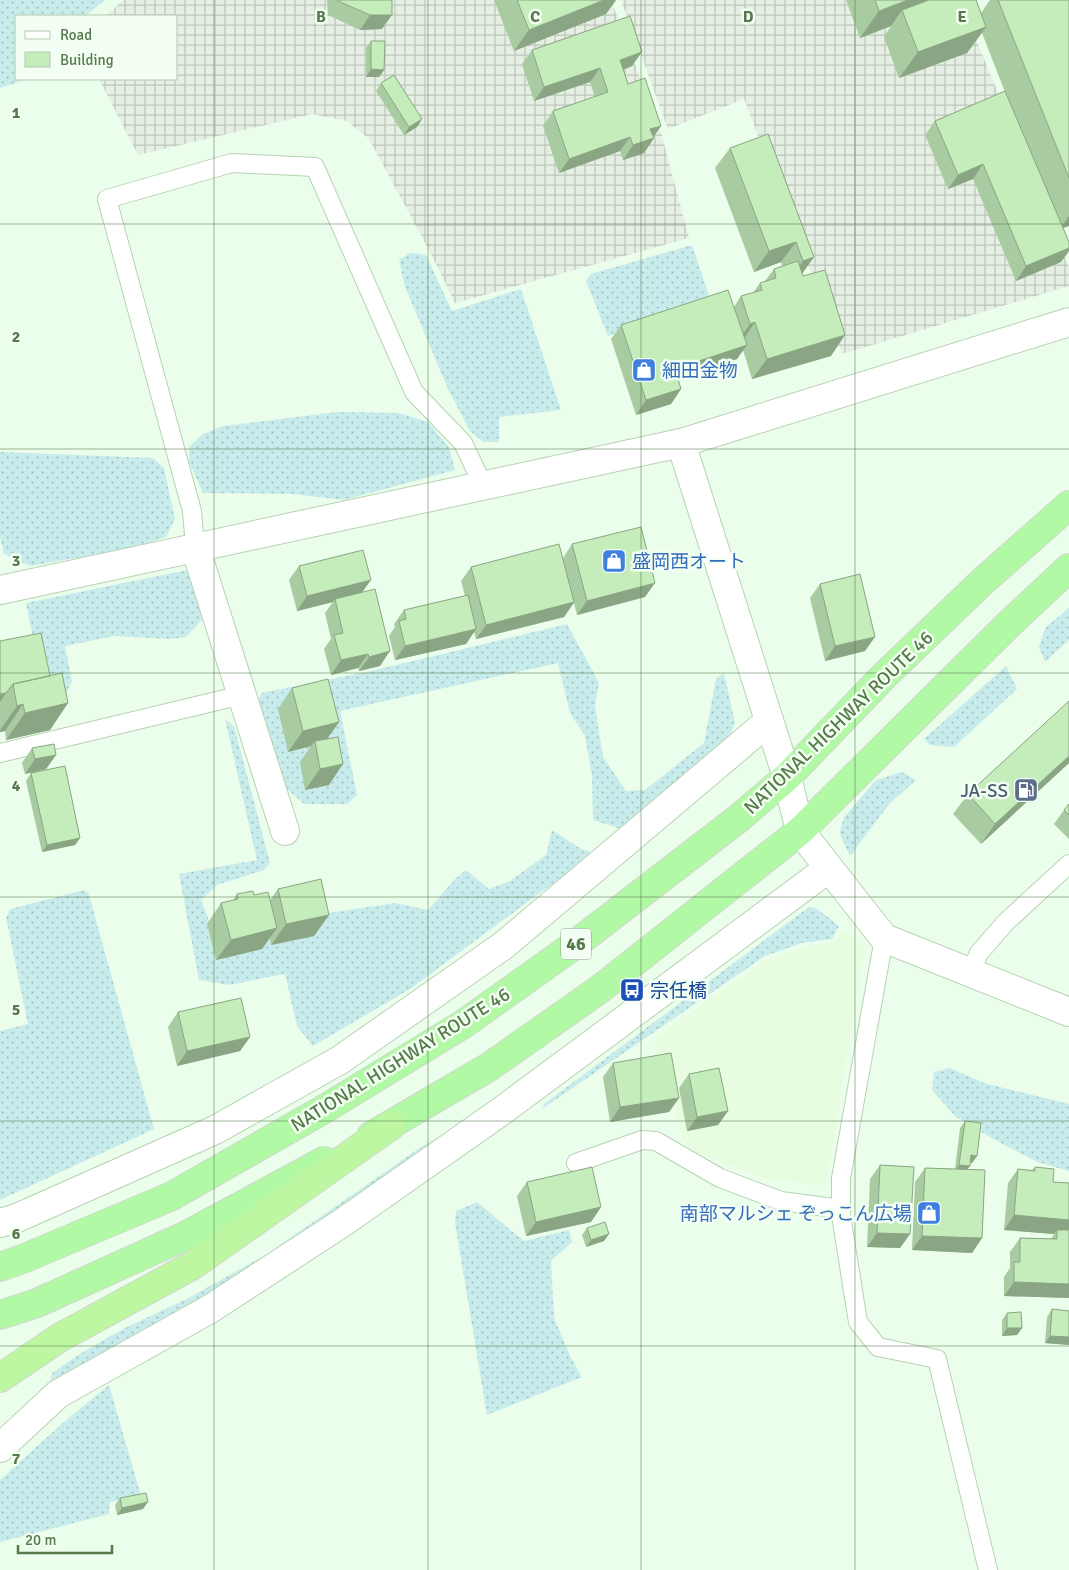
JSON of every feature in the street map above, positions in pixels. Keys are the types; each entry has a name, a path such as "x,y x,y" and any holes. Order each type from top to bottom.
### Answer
{"highway":[{"name":"NATIONAL HIGHWAY ROUTE 46","path":"0,1267 172,1196 326,1108 454,1030 573,946 739,818 787,777 882,677 982,582 1069,504"},
{"path":"0,1315 37,1303 185,1236 392,1125 489,1067 600,989 800,831 1010,623 1069,568"},
{"path":"0,1378 60,1338 193,1266 392,1125"}],"street":[{"path":"0,590 681,443 1069,322"},
{"path":"681,443 787,777 800,831 884,938 1069,1012"},
{"path":"196,547 285,831"},
{"path":"0,1223 17,1218 215,1130 340,1060 504,945 769,721"},
{"path":"0,1448 58,1394 210,1309 350,1217 503,1110 829,868"}],"lane":[{"path":"196,547 192,512 107,199 232,163 315,167 414,392 463,443 483,485"},
{"path":"0,753 242,696"},
{"path":"970,972 980,953 1006,922 1069,864"},
{"path":"884,938 841,1178 841,1209 858,1322 878,1347 937,1359 988,1570"},
{"path":"576,1162 642,1140 656,1141 720,1178 781,1201 841,1209"}],"shaded area":[{"path":"0,0 105,0 87,15 15,15 15,80 25,80 0,88"},
{"path":"123,0 611,0 662,136 689,238 455,303 430,252 369,139 347,121 312,114 138,155 100,80 178,80 178,15 107,15"},
{"path":"621,0 960,0 1069,267 1069,286 842,354 744,99 668,129"},
{"path":"692,245 711,301 608,336 586,281 591,274"},
{"path":"410,253 426,255 452,311 521,289 561,410 499,417 499,442 483,442 470,431 448,389 405,287 399,260"},
{"path":"337,412 399,413 428,422 449,447 455,470 344,500 292,494 203,493 189,462 189,447 203,434 223,426"},
{"path":"0,452 153,458 164,468 175,519 166,537 133,548 30,566 4,554 0,537"},
{"path":"192,569 205,617 186,637 170,639 114,636 65,646 72,681 63,701 47,707 26,603"},
{"path":"1069,608 1069,640 1045,662 1039,647 1045,628"},
{"path":"567,624 599,683 595,706 603,757 626,791 645,790 704,743 716,679 724,673 735,723 727,742 624,830 593,820 592,775 585,736 570,713 558,663 340,711 357,795 347,804 304,804 286,788 257,704 261,693 371,671"},
{"path":"1006,666 1017,689 954,747 930,745 924,739"},
{"path":"225,719 234,726 270,863 264,870 217,885 201,900 213,931 231,932 335,912 395,903 428,910 455,879 466,870 489,889 510,881 546,855 552,830 581,849 589,851 590,856 410,989 313,1046 297,1026 285,974 229,985 199,980 179,874 257,860"},
{"path":"902,772 916,780 890,803 850,856 840,831 844,817 876,780"},
{"path":"85,890 89,895 154,1129 0,1200 0,1031 28,1024 6,918 10,909"},
{"path":"809,907 816,908 839,926 832,939 802,943 765,956 542,1109 544,1104"},
{"path":"841,928 864,948 826,1186 763,1178 694,1151 685,1143 653,1039 766,960 804,947 835,941"},
{"path":"950,1068 984,1083 1069,1104 1069,1171 1037,1162 955,1116 932,1090 934,1072"},
{"path":"441,1136 341,1211 211,1297 48,1390 52,1373 80,1354 123,1329 189,1298 267,1254 421,1147"},
{"path":"477,1202 524,1241 569,1230 572,1242 551,1261 554,1318 571,1358 582,1377 487,1415 455,1223 456,1211"},
{"path":"109,1385 141,1496 110,1502 109,1514 0,1542 0,1480 65,1421"}],"building":[{"path":"338,0 392,0 392,15 370,15"},
{"path":"517,0 604,0 529,30"},
{"path":"875,0 908,0 879,11"},
{"path":"929,0 976,0 986,27 918,52 902,10"},
{"path":"998,0 1069,0 1069,178"},
{"path":"630,16 642,52 620,60 628,84 645,78 661,126 650,129 654,138 633,145 630,137 569,159 553,111 608,92 600,68 544,87 532,50"},
{"path":"371,41 385,41 384,70 371,69"},
{"path":"394,75 422,119 409,127 381,83"},
{"path":"1005,91 1069,242 1069,248 1026,266 983,164 958,175 935,121"},
{"path":"768,134 814,257 803,261 796,242 769,251 730,148"},
{"path":"798,261 803,276 825,270 845,335 767,359 755,322 750,324 741,296 762,290 760,283 776,278 774,269"},
{"path":"728,290 747,345 675,369 681,389 646,400 621,325"},
{"path":"641,527 655,583 587,601 572,544"},
{"path":"559,544 574,602 486,625 471,567"},
{"path":"363,550 371,580 307,596 299,566"},
{"path":"860,574 875,637 835,646 820,584"},
{"path":"375,589 390,651 369,657 368,654 341,660 334,635 343,633 335,599"},
{"path":"468,595 476,629 405,646 399,621 406,619 404,610"},
{"path":"41,633 50,676 13,684 6,693 0,694 0,641"},
{"path":"62,673 68,703 25,713 23,704 17,706 13,684"},
{"path":"328,679 339,722 303,731 292,688"},
{"path":"1069,701 1069,756 995,824 968,794"},
{"path":"338,737 343,764 320,769 315,741"},
{"path":"54,744 56,755 35,759 32,748"},
{"path":"65,766 80,838 47,845 31,773"},
{"path":"1069,804 1069,815 1064,810"},
{"path":"321,879 329,915 286,924 278,889"},
{"path":"253,891 254,895 268,892 277,928 231,940 221,903 238,899 237,894"},
{"path":"241,998 250,1037 187,1051 178,1012"},
{"path":"671,1053 679,1098 620,1107 613,1063"},
{"path":"719,1068 728,1111 697,1117 689,1074"},
{"path":"965,1121 981,1123 977,1156 971,1155 970,1166 959,1165"},
{"path":"880,1165 914,1167 910,1234 877,1233"},
{"path":"592,1167 601,1207 536,1222 527,1182"},
{"path":"1035,1167 1054,1169 1053,1182 1069,1183 1069,1220 1014,1215 1018,1169 1035,1171"},
{"path":"925,1168 985,1170 982,1238 922,1236"},
{"path":"605,1222 609,1234 591,1240 587,1228"},
{"path":"1057,1230 1069,1230 1069,1284 1014,1282 1014,1262 1020,1262 1020,1238 1057,1239"},
{"path":"1052,1309 1069,1311 1069,1337 1050,1336"},
{"path":"1021,1312 1022,1328 1007,1328 1007,1313"},
{"path":"146,1493 148,1502 122,1508 120,1498"}],"place":[{"name":"細田金物","path":"644,370"},
{"name":"盛岡西オート","path":"614,561"},
{"name":"JA-SS","path":"1026,790"},
{"name":"宗任橋","path":"632,990"},
{"name":"南部マルシェ ぞっこん広場","path":"929,1213"}]}
